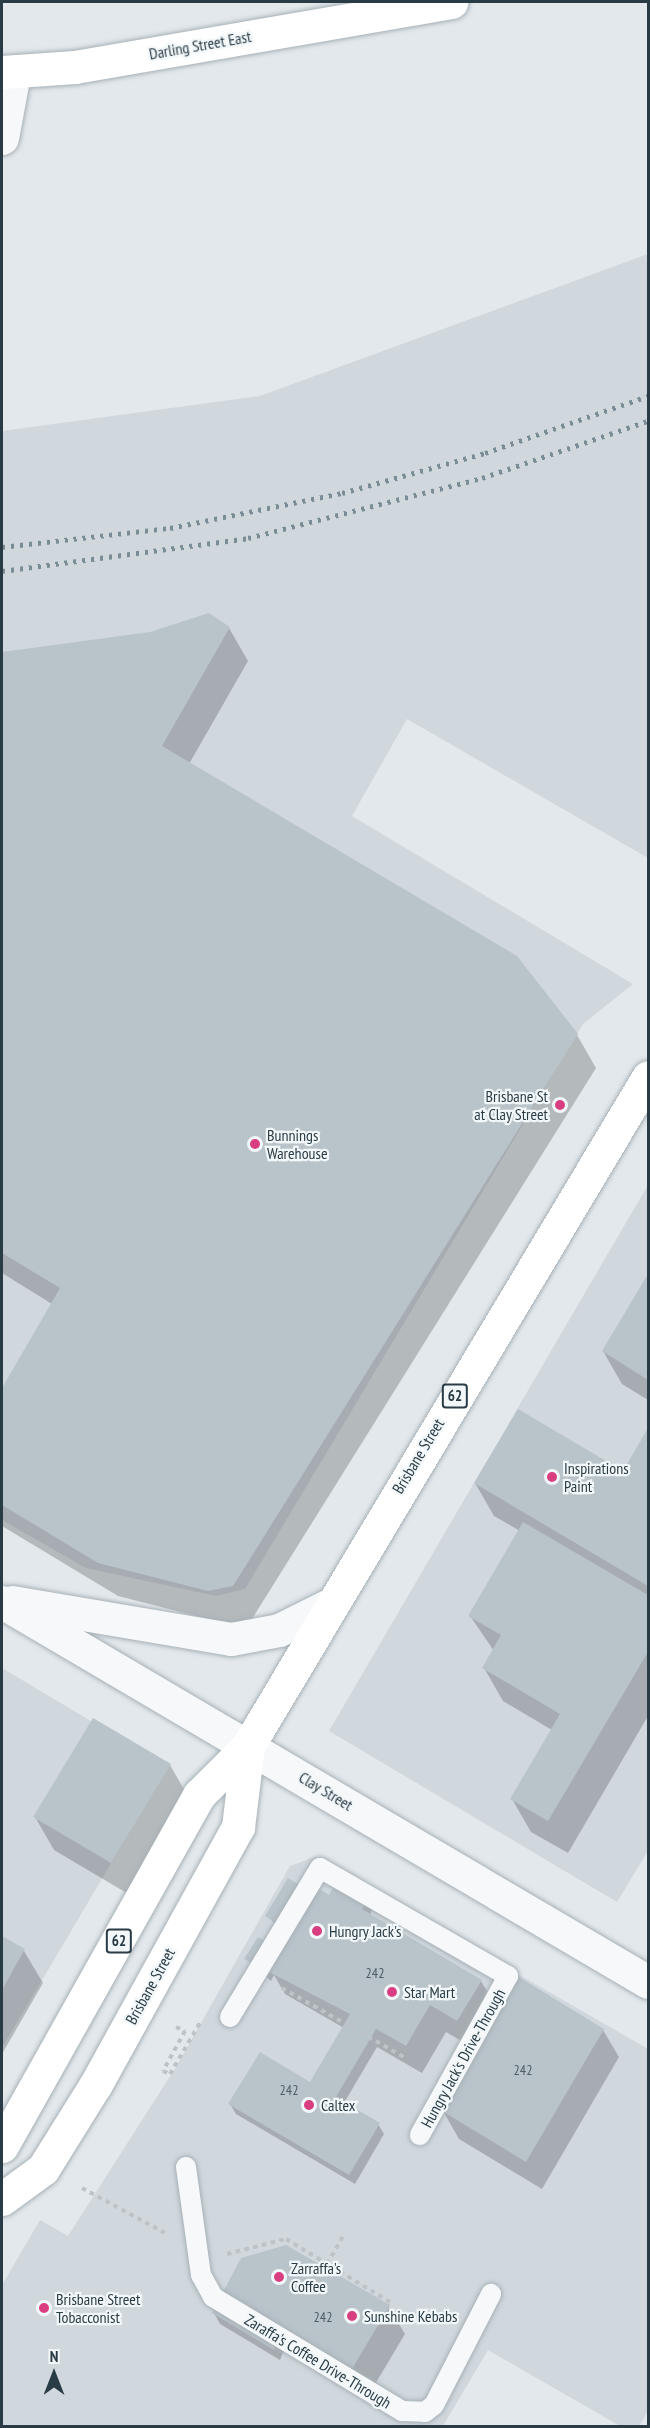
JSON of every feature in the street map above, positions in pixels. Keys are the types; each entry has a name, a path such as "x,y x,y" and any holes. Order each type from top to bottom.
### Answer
{"main road":[{"name":"Darling Street East","path":"8,73 451,2"},
{"name":"Brisbane Street","path":"2,2146 199,1795 248,1746 329,1605 648,1077"},
{"name":"Brisbane Street","path":"2,2199 43,2169 96,2085 238,1827 248,1746"}],"street":[{"name":"Darling Street East","path":"2,138 8,73"},
{"path":"2,1601 231,1639 279,1630 329,1605"},
{"name":"Clay Street","path":"2,1601 648,1982"}],"lane":[{"name":"Hungry Jack's Drive-Through","path":"230,2017 320,1868 508,1976 420,2135"},
{"name":"Zaraffa's Coffee Drive-Through","path":"186,2167 201,2275 213,2297 413,2414 434,2406 491,2294"}],"path":[{"path":"250,1984 264,1991 272,1983 404,2058"},
{"path":"176,2027 185,2031 163,2071 170,2074 206,2014"},
{"path":"82,2187 198,2251 216,2257 286,2239 390,2302"},
{"path":"327,2264 344,2234"}],"shaded area":[{"path":"648,254 648,858 407,719 352,816 633,984 583,1024 245,1589 216,1596 86,1568 2,1520 2,431 260,396"},
{"path":"648,1185 648,1851 617,1902 329,1731"},
{"path":"2,1668 168,1767 2,2048"},
{"path":"315,1857 648,2049 648,2411 639,2426 620,2426 488,2350 443,2426 2,2426 2,2285 40,2220 68,2236 176,2067 290,1866"}],"building":[{"name":"Bunnings Warehouse","path":"209,613 230,627 162,746 517,956 578,1034 233,1586 208,1591 98,1563 2,1505 2,1388 60,1288 2,1253 2,652 150,632"},
{"path":"648,1274 648,1380 602,1351"},
{"path":"518,1409 623,1471 648,1428 648,1586 474,1483"},
{"path":"523,1522 648,1595 648,1652 548,1821 510,1799 560,1714 482,1668 501,1635 468,1616"},
{"path":"93,1718 171,1764 111,1863 33,1817"},
{"path":"340,1877 370,1894 362,1909 482,1980 457,2021 430,2005 406,2046 376,2029 336,2097 380,2123 349,2175 228,2104 260,2052 310,2082 350,2014 244,1959 258,1937 278,1949 289,1931 265,1916 288,1878 312,1893 316,1887 329,1895"},
{"path":"2,1936 25,1949 2,1990"},
{"path":"519,1977 604,2029 526,2162 442,2111"},
{"path":"286,2245 390,2305 352,2369 284,2329 274,2350 212,2313 241,2258"}],"railway":[{"path":"2,547 170,528 342,493 485,453 648,396"},
{"path":"2,571 248,538 482,478 648,421"}],"place":[{"name":"Brisbane St at Clay Street","path":"560,1105"},
{"name":"Bunnings Warehouse","path":"255,1144"},
{"name":"Inspirations Paint","path":"552,1477"},
{"name":"Hungry Jack's","path":"317,1931"},
{"name":"Star Mart","path":"392,1992"},
{"name":"Caltex","path":"309,2105"},
{"name":"Zarraffa's Coffee","path":"279,2277"},
{"name":"Brisbane Street Tobacconist","path":"44,2308"},
{"name":"Sunshine Kebabs","path":"352,2316"}]}
